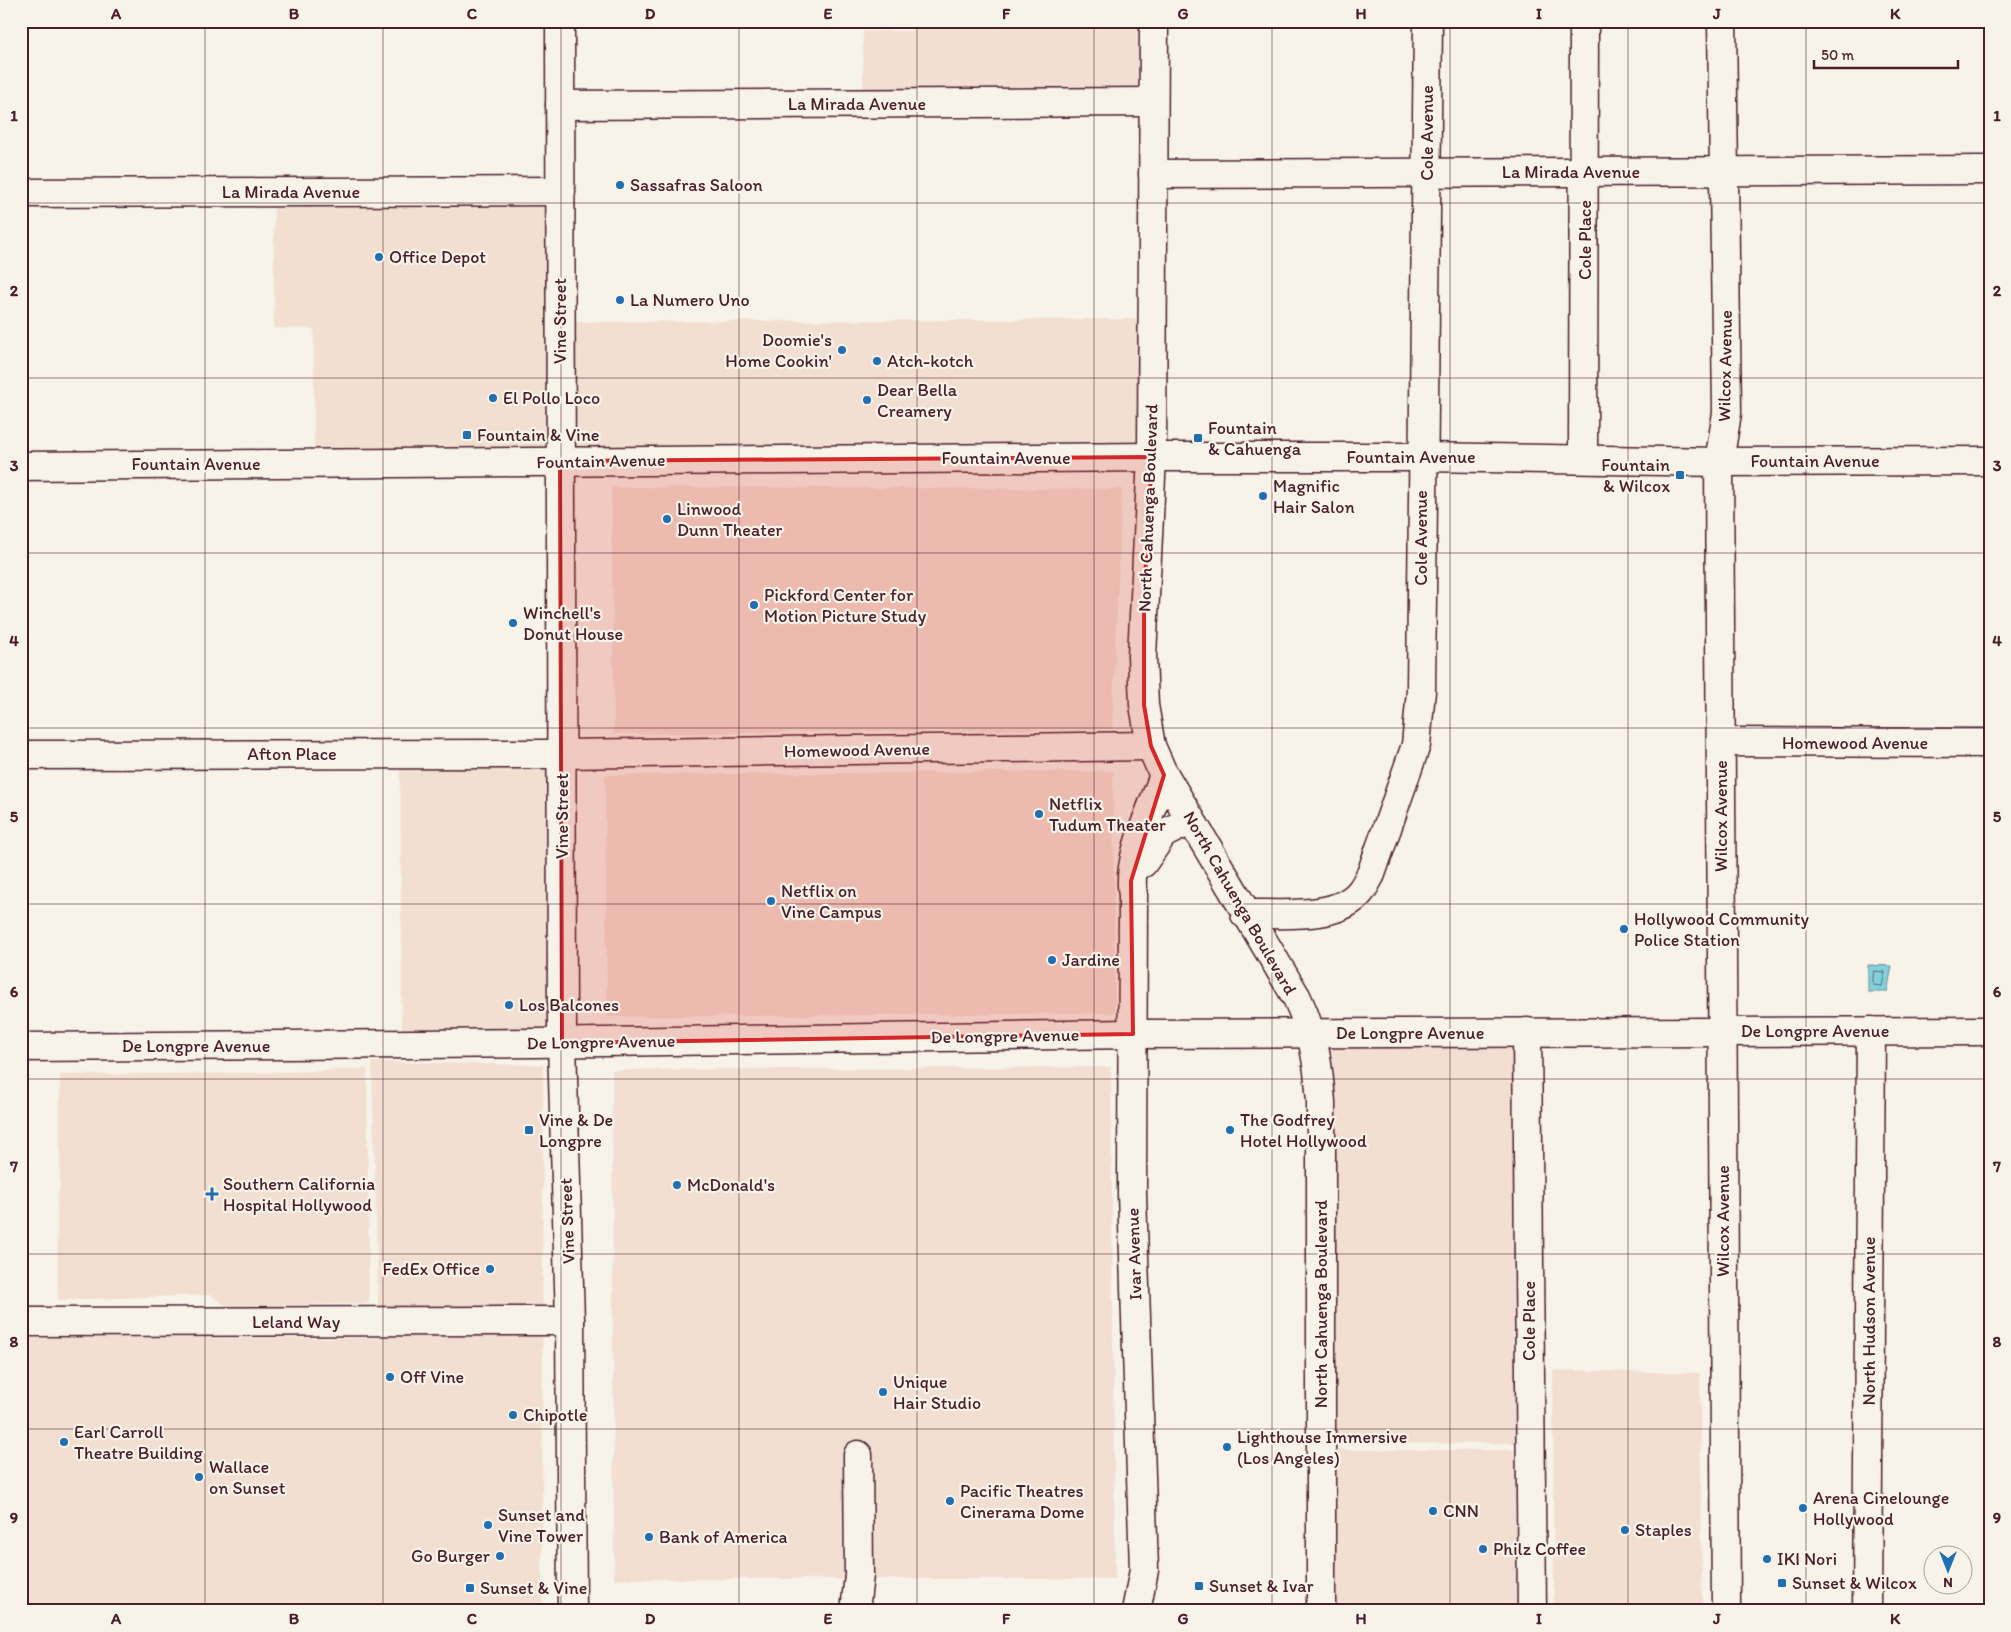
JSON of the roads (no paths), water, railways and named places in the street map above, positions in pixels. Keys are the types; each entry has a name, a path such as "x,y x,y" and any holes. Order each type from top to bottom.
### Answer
{"street":[{"name":"Vine Street","path":"560,21 562,1043 570,1321 572,1611"},
{"name":"North Cahuenga Boulevard","path":"1154,21 1152,457 1142,656 1144,704 1151,746 1164,774 1245,914 1297,998 1312,1033 1319,1065 1321,1102 1321,1611"},
{"name":"Cole Avenue","path":"1245,914 1319,912 1336,909 1361,891 1371,874 1416,745 1421,691 1428,21"},
{"name":"Cole Place","path":"1583,459 1586,172 1584,21"},
{"name":"Wilcox Avenue","path":"1722,21 1727,413 1719,462 1726,1611"},
{"name":"La Mirada Avenue","path":"560,105 1153,102"},
{"name":"La Mirada Avenue","path":"1153,174 1990,170"},
{"name":"La Mirada Avenue","path":"21,193 561,191"},
{"name":"Fountain Avenue","path":"21,466 1152,457 1422,457 1719,462 1990,461"},
{"name":"Homewood Avenue","path":"1721,742 1990,743"},
{"name":"Homewood Avenue","path":"562,754 1151,746"},
{"name":"Afton Place","path":"21,755 562,754"},
{"name":"Ivar Avenue","path":"1136,1611 1144,1570 1132,1193 1133,896 1131,881 1135,856 1164,774"},
{"name":"Ivar Avenue","path":"1133,896 1145,859 1163,834 1192,820"},
{"name":"North Hudson Avenue","path":"1867,1611 1871,1031"},
{"name":"De Longpre Avenue","path":"21,1047 562,1043 1133,1034 1990,1031"},
{"name":"Cole Place","path":"1527,1032 1532,1611"},
{"name":"Leland Way","path":"21,1322 570,1321"},
{"path":"855,1611 859,1575 858,1455"}],"water":[{"path":"1868,965 1892,966 1887,992 1868,992"}],"place":[{"name":"Sassafras Saloon","path":"620,185"},
{"name":"Office Depot","path":"379,257"},
{"name":"La Numero Uno","path":"620,300"},
{"name":"Doomie's Home Cookin'","path":"842,350"},
{"name":"Atch-kotch","path":"877,361"},
{"name":"El Pollo Loco","path":"493,398"},
{"name":"Dear Bella Creamery","path":"867,400"},
{"name":"Fountain & Vine","path":"467,435"},
{"name":"Fountain & Cahuenga","path":"1198,438"},
{"name":"Fountain & Wilcox","path":"1680,475"},
{"name":"Magnific Hair Salon","path":"1263,496"},
{"name":"Linwood Dunn Theater","path":"667,519"},
{"name":"Pickford Center for Motion Picture Study","path":"754,605"},
{"name":"Winchell's Donut House","path":"513,623"},
{"name":"Netflix Tudum Theater","path":"1039,814"},
{"name":"Netflix on Vine Campus","path":"771,901"},
{"name":"Hollywood Community Police Station","path":"1624,929"},
{"name":"Jardine","path":"1052,960"},
{"name":"Los Balcones","path":"509,1005"},
{"name":"Vine & De Longpre","path":"529,1130"},
{"name":"The Godfrey Hotel Hollywood","path":"1230,1130"},
{"name":"McDonald's","path":"677,1185"},
{"name":"Southern California Hospital Hollywood","path":"212,1194"},
{"name":"FedEx Office","path":"490,1269"},
{"name":"Off Vine","path":"390,1377"},
{"name":"Unique Hair Studio","path":"883,1392"},
{"name":"Chipotle","path":"513,1415"},
{"name":"Earl Carroll Theatre Building","path":"64,1442"},
{"name":"Lighthouse Immersive (Los Angeles)","path":"1227,1447"},
{"name":"Wallace on Sunset","path":"199,1477"},
{"name":"Pacific Theatres Cinerama Dome","path":"950,1501"},
{"name":"Arena Cinelounge Hollywood","path":"1803,1508"},
{"name":"CNN","path":"1433,1511"},
{"name":"Sunset and Vine Tower","path":"488,1525"},
{"name":"Staples","path":"1625,1530"},
{"name":"Bank of America","path":"649,1537"},
{"name":"Philz Coffee","path":"1483,1549"},
{"name":"Go Burger","path":"500,1556"},
{"name":"IKI Nori","path":"1767,1559"},
{"name":"Sunset & Wilcox","path":"1782,1583"},
{"name":"Sunset & Ivar","path":"1199,1586"},
{"name":"Sunset & Vine","path":"470,1588"}]}
